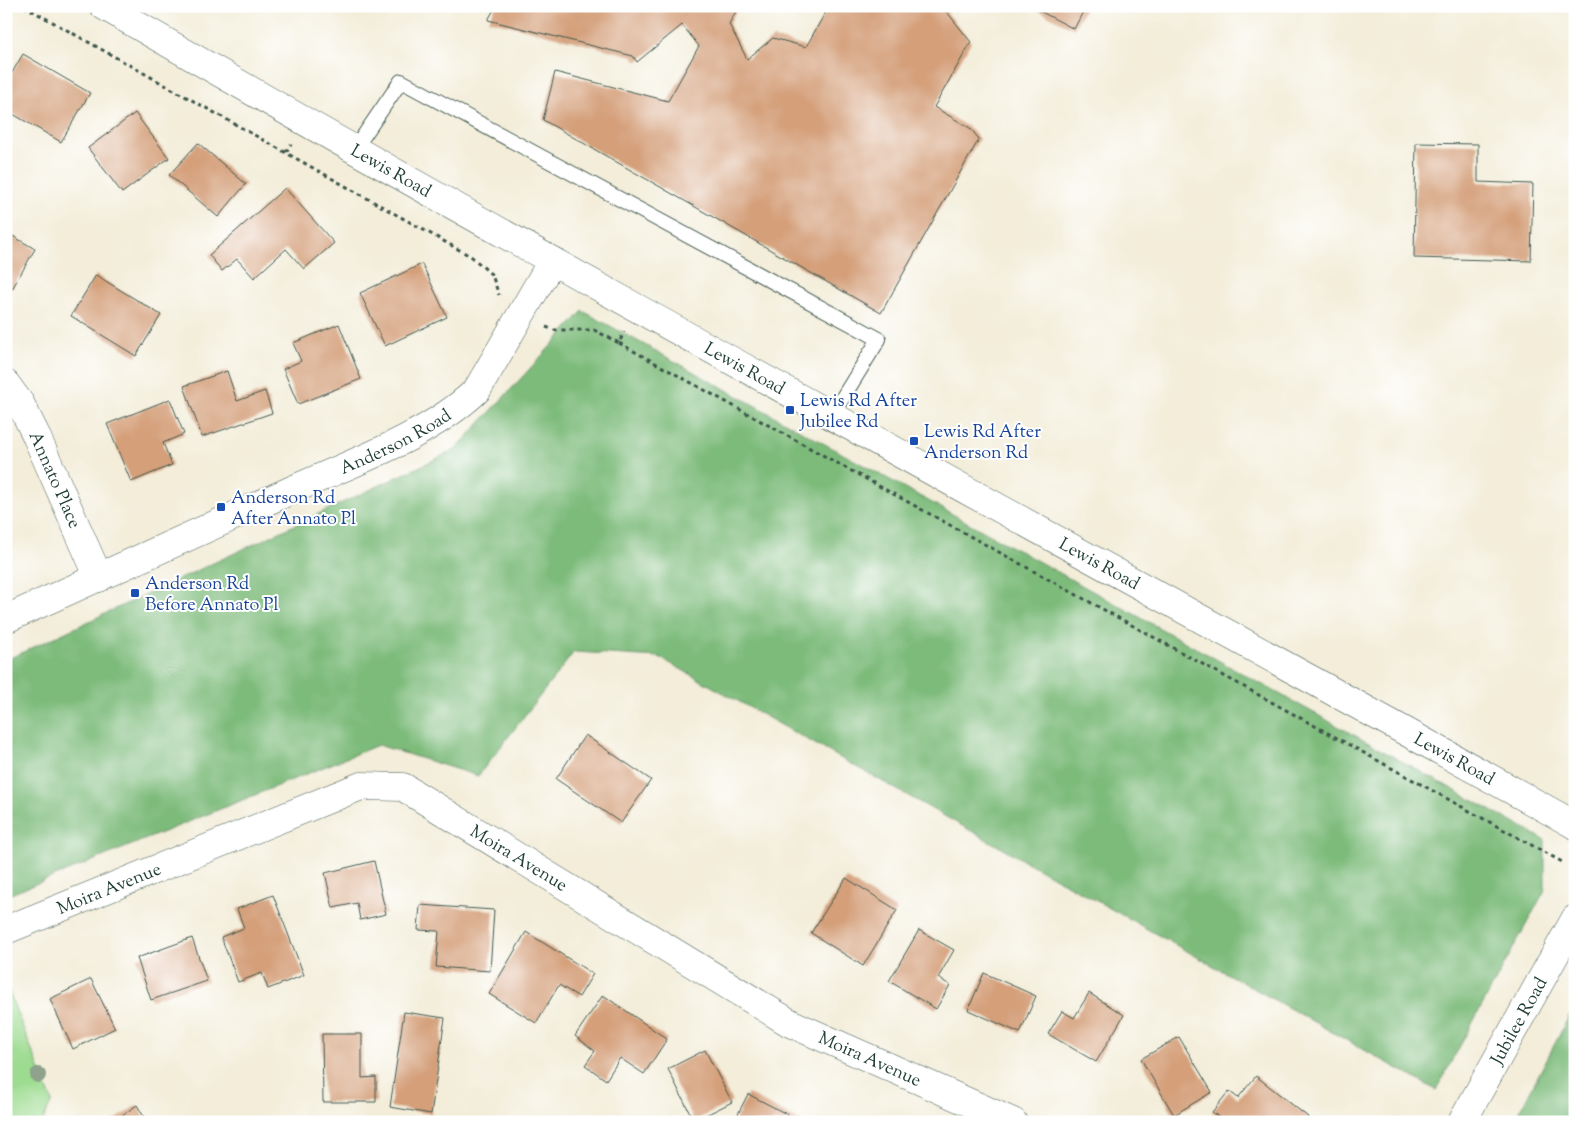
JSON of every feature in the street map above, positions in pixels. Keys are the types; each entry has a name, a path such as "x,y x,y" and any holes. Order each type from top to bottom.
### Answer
{"street":[{"name":"Lewis Road","path":"104,6 552,261 1575,825"},
{"name":"Anderson Road","path":"6,619 411,435 463,403 477,390 490,370 552,261"},
{"name":"Annato Place","path":"6,384 20,403 35,433 99,578"},
{"name":"Moira Avenue","path":"6,930 361,786 403,787 790,1023 1013,1122"},
{"name":"Jubilee Road","path":"1462,1122 1575,919"}],"lane":[{"path":"354,150 401,81 879,338 832,416"}],"path":[{"path":"24,6 472,256 492,275 498,294 504,301"},
{"path":"619,343 1564,863"}],"green space":[{"path":"583,311 1545,840 1545,890 1436,1090 659,657 574,652 478,776 378,745 6,896 6,660 455,450"},
{"path":"6,985 52,1101 42,1122 6,1122 6,1055 9,1051 6,1049 9,1034 6,1032"},
{"path":"1575,1005 1575,1122 1514,1122"}],"building":[{"path":"496,6 739,6 729,24 747,59 773,38 806,47 829,6 937,6 947,12 971,42 934,107 970,128 979,139 881,313 543,120 555,72 668,101 699,46 682,25 637,62 633,56 488,20"},
{"path":"1030,6 1086,6 1074,29"},
{"path":"23,54 90,93 61,142 6,110 6,83"},
{"path":"135,113 169,158 122,193 88,148"},
{"path":"198,143 246,184 218,217 169,175"},
{"path":"1416,143 1478,144 1478,182 1533,184 1531,261 1414,258"},
{"path":"285,188 334,243 304,269 286,249 254,278 237,259 222,271 209,255"},
{"path":"6,232 35,249 12,289 6,286"},
{"path":"422,264 447,317 385,346 360,293"},
{"path":"96,275 161,315 136,356 71,316"},
{"path":"339,324 361,379 298,404 283,369 301,361 293,343"},
{"path":"227,371 237,401 265,391 272,413 202,437 184,386"},
{"path":"170,399 184,434 163,443 172,465 131,482 107,424"},
{"path":"585,735 651,780 621,823 556,779"},
{"path":"374,861 386,914 360,920 357,903 333,908 325,873"},
{"path":"846,878 897,910 863,966 811,933"},
{"path":"273,895 304,975 268,989 262,973 238,982 221,937 244,928 237,909"},
{"path":"420,905 494,910 490,971 436,967 439,931 418,930"},
{"path":"919,930 954,950 938,978 950,985 936,1009 889,981"},
{"path":"526,932 593,974 579,997 559,985 536,1023 489,994"},
{"path":"192,938 207,981 151,1000 137,958"},
{"path":"984,973 1036,996 1020,1033 968,1010"},
{"path":"91,979 115,1028 73,1049 50,999"},
{"path":"1089,993 1124,1015 1096,1062 1048,1034 1062,1011 1074,1018"},
{"path":"603,995 667,1039 644,1074 620,1058 606,1080 585,1065 595,1051 575,1036"},
{"path":"404,1012 445,1018 431,1114 390,1107"},
{"path":"322,1034 362,1034 362,1078 376,1077 376,1102 323,1102"},
{"path":"1179,1037 1212,1092 1174,1115 1141,1059"},
{"path":"705,1050 732,1102 694,1121 668,1069"},
{"path":"1256,1076 1308,1117 1304,1122 1225,1122 1212,1112 1229,1091 1238,1098"},
{"path":"748,1094 802,1122 734,1122"},
{"path":"137,1105 147,1122 112,1122"}],"place":[{"name":"Lewis Rd After Jubilee Rd","path":"790,410"},
{"name":"Lewis Rd After Anderson Rd","path":"914,441"},
{"name":"Anderson Rd After Annato Pl","path":"221,507"},
{"name":"Anderson Rd Before Annato Pl","path":"135,593"}]}
